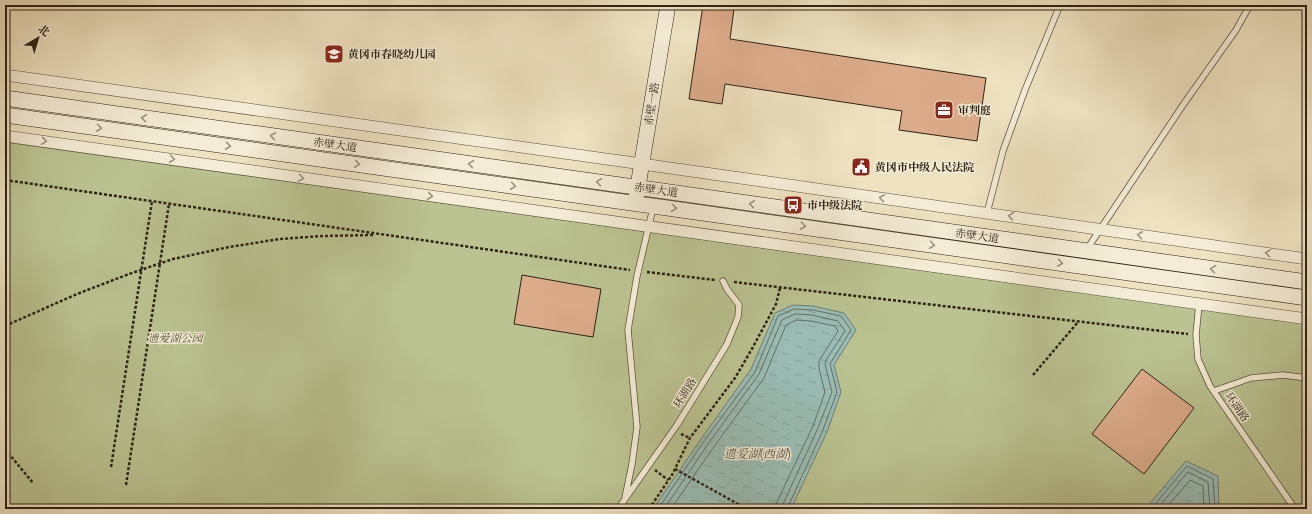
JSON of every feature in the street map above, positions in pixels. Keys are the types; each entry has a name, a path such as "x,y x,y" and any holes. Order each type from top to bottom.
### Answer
{"main road":[{"name":"赤壁一路","path":"636,203 668,5"},
{"name":"赤壁大道","path":"5,98 1307,282"},
{"name":"赤壁大道","path":"5,115 1307,298"}],"street":[{"path":"5,76 642,164 1307,259"},
{"path":"5,136 1307,319"}],"lane":[{"path":"987,213 1004,151 1026,90 1060,5"},
{"path":"1086,251 1183,105 1236,30 1250,5"},
{"path":"625,498 632,464 637,427 628,330 638,271 653,205"},
{"name":"环湖路","path":"618,509 678,425 727,344 738,317 739,305 723,281"},
{"name":"环湖路","path":"1198,304 1196,335 1198,359 1210,386 1295,509"},
{"path":"1214,391 1250,378 1283,375 1307,378"}],"path":[{"path":"5,180 638,271 1196,335"},
{"path":"111,467 152,201"},
{"path":"126,485 169,204"},
{"path":"5,326 77,294 173,259 229,247 280,239 382,234"},
{"path":"649,509 675,469 690,438 735,378 776,304 780,288"},
{"path":"1033,375 1078,321"},
{"path":"5,449 33,483"},
{"path":"648,465 668,480"},
{"path":"675,469 747,509"}],"green space":[{"name":"遗爱湖公园","path":"5,142 1307,324 1307,509 5,509"}],"water":[{"name":"遗爱湖(西湖)","path":"793,305 813,306 844,313 856,330 834,365 841,392 827,432 791,509 653,509 751,369 775,313"},
{"path":"1186,461 1218,476 1219,509 1145,509"}],"building":[{"path":"703,5 734,9 730,39 986,78 977,141 899,130 902,111 725,84 722,104 689,99"},
{"path":"522,275 601,289 593,337 514,324"},
{"path":"1142,369 1194,408 1144,474 1092,434"}],"place":[{"name":"黄冈市春晓幼儿园","path":"334,54"},
{"name":"审判庭","path":"944,110"},
{"name":"黄冈市中级人民法院","path":"861,167"},
{"name":"市中级法院","path":"793,205"}]}
